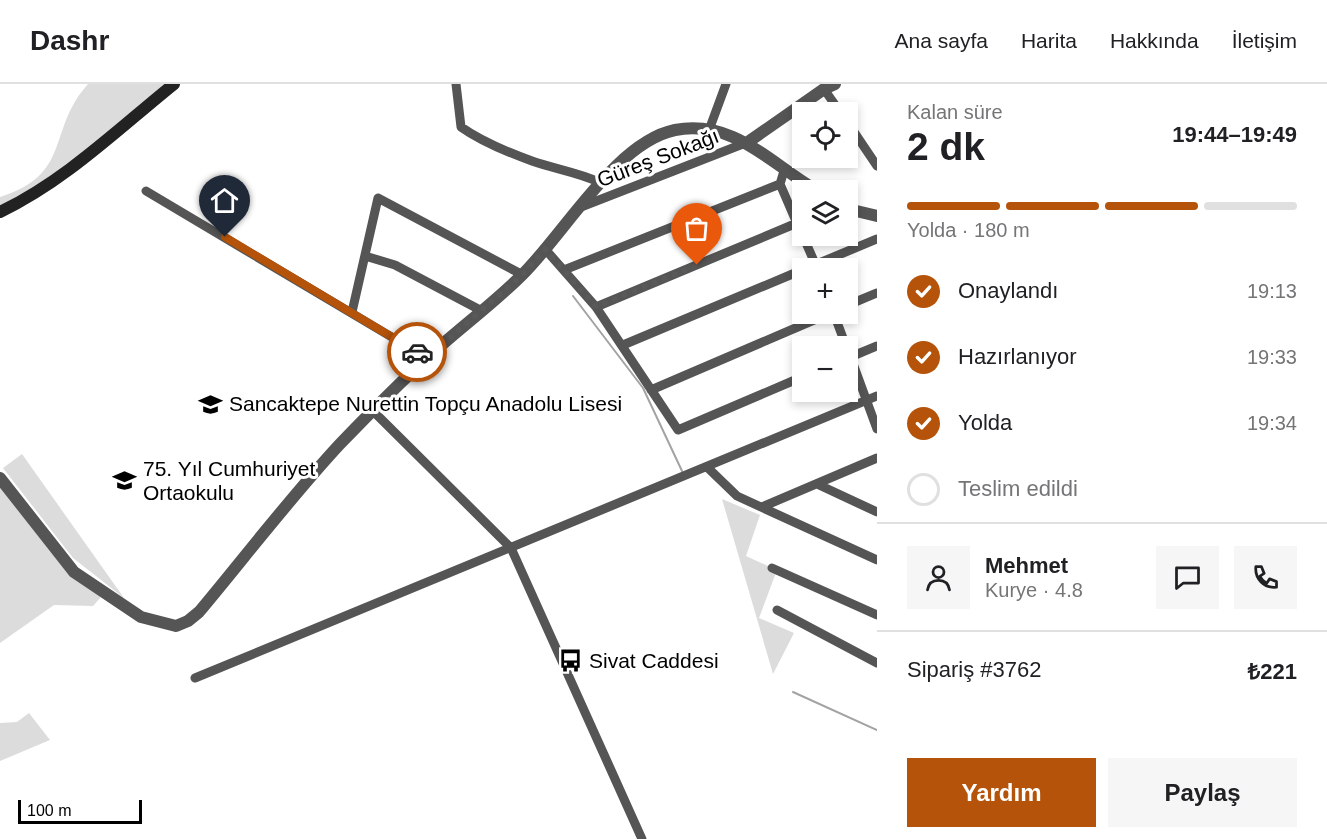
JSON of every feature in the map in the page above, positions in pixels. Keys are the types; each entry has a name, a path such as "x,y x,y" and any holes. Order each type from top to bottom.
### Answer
{"main road":[{"path":"0,212 31,198 63,175 174,84"}],"street":[{"path":"456,84 461,128 478,139 533,161 576,171 598,182"},
{"path":"710,130 726,84"},
{"path":"748,142 828,86 835,102"},
{"path":"0,478 74,572 141,617 176,627 199,612 319,469 373,411 427,358 523,274 581,207 598,182 643,146 672,131 699,128 710,130 748,142 782,177 792,181"},
{"path":"858,138 877,166"},
{"name":"Güreş Sokağı","path":"581,207 748,142"},
{"path":"782,177 792,208"},
{"path":"564,270 782,177"},
{"path":"146,191 427,358"},
{"path":"352,312 378,198 523,274"},
{"path":"858,211 877,216"},
{"path":"596,307 792,225"},
{"path":"834,258 877,239"},
{"path":"545,249 596,307 678,430 792,381"},
{"path":"365,256 395,265 482,311"},
{"path":"623,345 792,274"},
{"path":"858,301 877,293"},
{"path":"651,390 805,324"},
{"path":"858,351 877,346"},
{"path":"858,378 877,429"},
{"path":"195,678 877,396"},
{"path":"373,411 511,548 642,839"},
{"path":"762,507 877,458"},
{"path":"707,467 737,496 877,560"},
{"path":"817,484 877,512"},
{"path":"772,568 877,615"},
{"path":"777,610 877,663"}],"shaded area":[{"path":"88,84 166,84 65,170 0,207 0,197 23,187 39,176 49,164 75,101"},
{"path":"22,454 124,598 73,558 3,468"},
{"path":"0,476 63,565 101,597 93,606 54,605 0,643"},
{"path":"722,499 760,515 746,556 777,570 759,618 794,633 773,674"},
{"path":"29,713 50,740 0,761 0,723 17,722"}],"waterway":[{"path":"573,296 643,388 682,471"},
{"path":"793,692 877,730"}],"way so far":[{"path":"417,352 427,358 523,274 545,249 596,307 697,265"}],"place":[{"name":"Sancaktepe Nurettin Topçu Anadolu Lisesi","path":"211,404"},
{"name":"75. Yıl Cumhuriyet Ortaokulu","path":"125,481"},
{"name":"Sivat Caddesi","path":"571,661"}],"route":[{"path":"225,237 417,352"}]}
